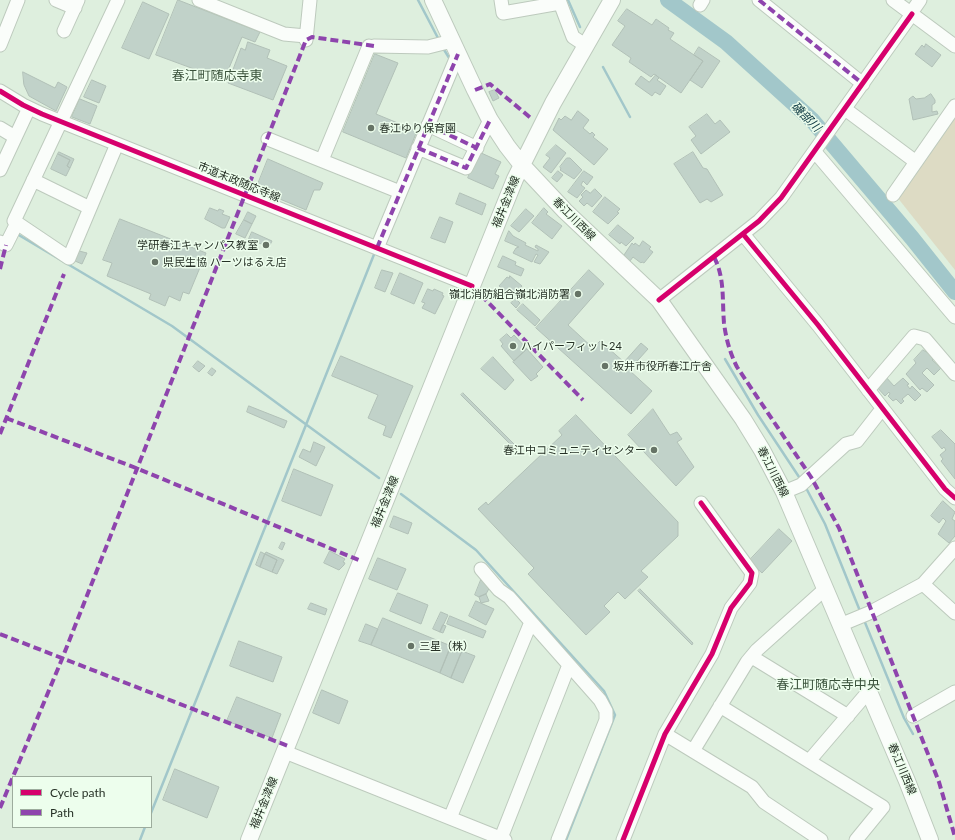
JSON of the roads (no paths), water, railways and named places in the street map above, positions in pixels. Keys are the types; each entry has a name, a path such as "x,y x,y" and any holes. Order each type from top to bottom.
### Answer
{"main road":[{"name":"福井金津線","path":"433,0 490,120 521,164"},
{"name":"福井金津線","path":"249,840 521,164 585,45 612,0"},
{"name":"春江川西線","path":"521,164 565,211 659,300 743,419 762,450 784,492 825,589 847,622 868,692 910,787 930,840"}],"street":[{"path":"0,44 18,0"},
{"path":"56,0 77,4 64,31"},
{"path":"117,144 69,258 14,221 118,0"},
{"path":"199,0 284,34 306,38 310,0"},
{"path":"501,0 503,13 559,1 573,37 585,45"},
{"path":"758,0 863,84"},
{"path":"893,0 955,46"},
{"path":"659,300 759,221 781,198 846,109 920,0"},
{"path":"322,160 371,46 455,48 428,126 377,248"},
{"name":"市道末政随応寺線","path":"0,91 29,108 472,286"},
{"path":"893,195 955,106"},
{"path":"0,170 29,108"},
{"path":"846,109 916,162"},
{"path":"418,148 466,168 490,120"},
{"path":"428,126 477,148"},
{"path":"0,128 15,137"},
{"path":"268,139 400,192"},
{"path":"815,152 955,317"},
{"path":"33,180 90,208"},
{"path":"0,242 6,245 17,223"},
{"path":"743,234 818,325 944,489 955,498"},
{"path":"868,390 914,336 924,339 955,374"},
{"path":"784,492 805,482 846,444 857,441 882,409"},
{"path":"623,840 666,734 712,654 731,608 750,583 752,573 701,503"},
{"path":"847,622 869,613 923,584 955,548"},
{"path":"481,569 531,622 600,700 606,711 606,720 558,840"},
{"path":"923,584 955,613"},
{"path":"693,751 752,657 825,589"},
{"path":"450,818 531,622"},
{"path":"752,657 848,716"},
{"path":"285,752 503,839 569,666"},
{"path":"810,761 868,692"},
{"path":"914,716 955,692"},
{"path":"720,706 883,806 856,840"},
{"path":"666,734 752,787 764,802 821,840"}],"waterway":[{"path":"418,0 439,40"},
{"path":"568,0 580,27"},
{"name":"磯部川","path":"668,0 726,42 812,120 912,238 955,292"},
{"path":"443,48 451,61"},
{"path":"603,67 630,117"},
{"path":"17,234 172,326 379,478"},
{"path":"152,810 375,252"},
{"path":"725,359 758,415 801,480"},
{"path":"805,486 825,524 860,611"},
{"path":"401,494 476,550 604,691 615,715 566,840"},
{"path":"864,620 904,718 913,734"},
{"path":"140,840 145,828"}],"place":[{"name":"春江ゆり保育園","path":"371,128"},
{"name":"学研春江キャンパス教室","path":"266,245"},
{"name":"県民生協 ハーツはるえ店","path":"155,262"},
{"name":"嶺北消防組合嶺北消防署","path":"578,294"},
{"name":"ハイパーフィット24","path":"513,346"},
{"name":"坂井市役所春江庁舎","path":"605,366"},
{"name":"春江中コミュニティセンター","path":"654,450"},
{"name":"三星（株）","path":"411,646"}],"district":[{"name":"春江町随応寺東","path":"217,76"},
{"name":"春江町随応寺中央","path":"828,685"}]}
